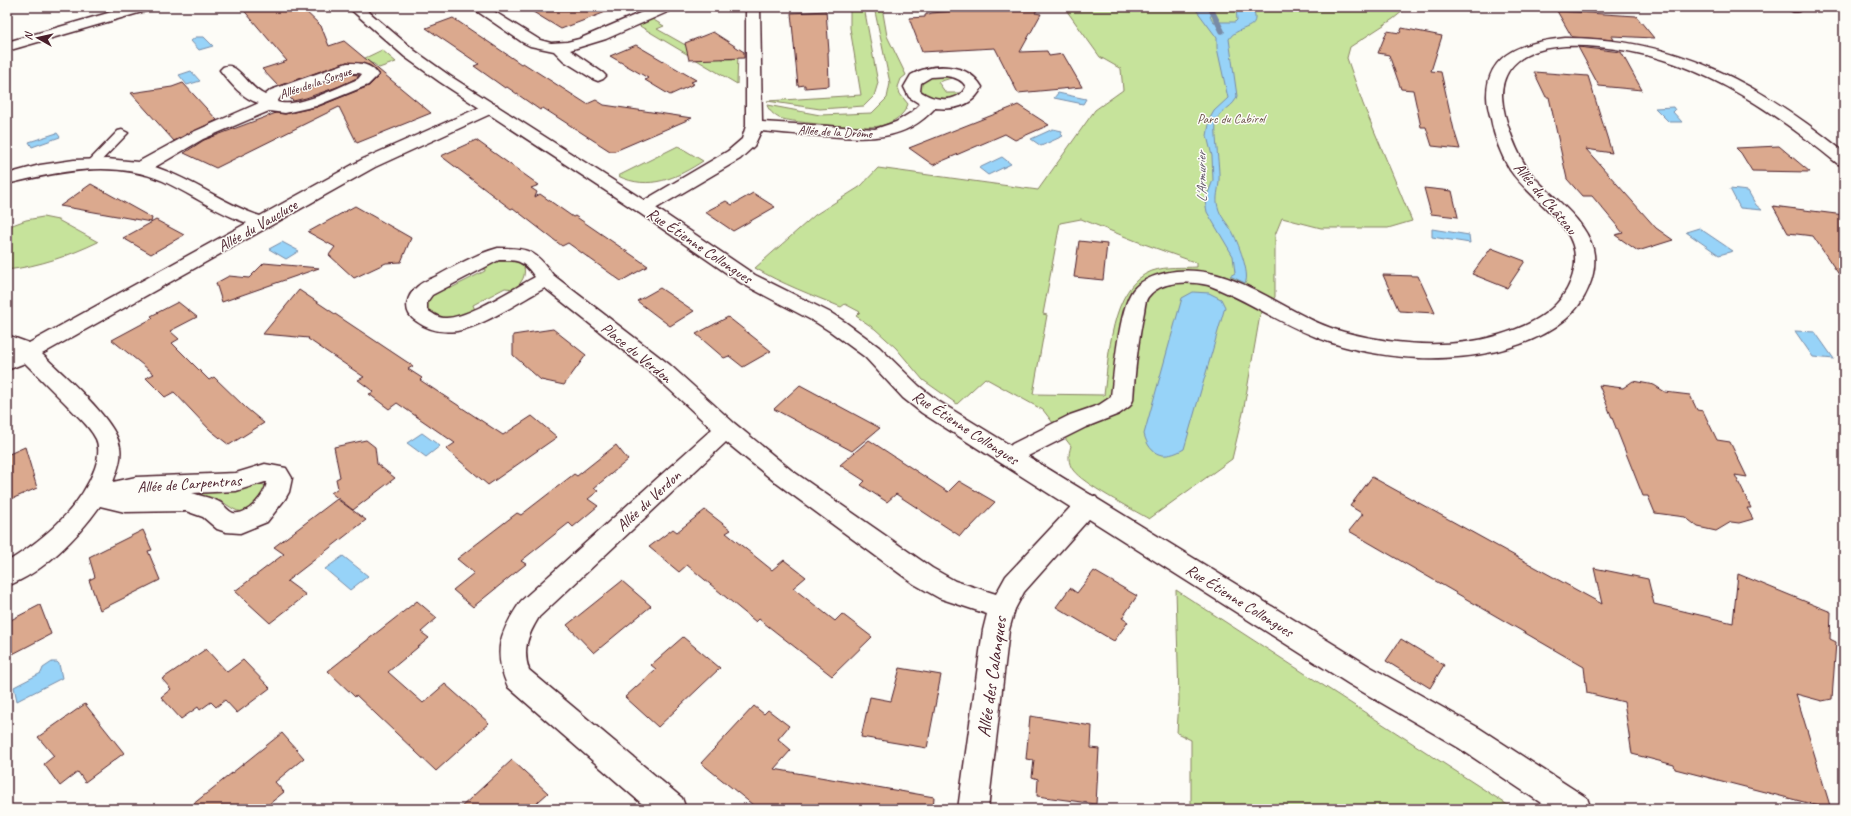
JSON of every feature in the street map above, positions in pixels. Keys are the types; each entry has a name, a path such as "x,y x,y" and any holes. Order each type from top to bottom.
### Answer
{"street":[{"path":"7,47 144,7"},
{"name":"Rue Étienne Collongues","path":"355,7 416,58 644,208 748,279 829,321 872,352 911,392 930,407 1088,504 1359,675 1469,738 1576,809"},
{"path":"478,7 535,42 559,48 579,45 667,7"},
{"path":"644,208 700,176 740,150 749,142 754,126 753,7"},
{"name":"Allée du Château","path":"1013,458 1020,450 1066,426 1115,408 1122,400 1131,322 1138,297 1154,282 1168,278 1206,277 1229,284 1261,302 1337,337 1424,352 1476,348 1505,341 1538,328 1561,314 1572,301 1580,286 1585,258 1582,244 1565,220 1518,169 1507,144 1495,105 1495,82 1498,74 1509,59 1525,49 1553,43 1597,43 1642,49 1680,59 1714,72 1741,87 1808,131 1844,160"},
{"path":"559,48 569,58 598,76"},
{"name":"Allée de la Sorgue","path":"141,168 197,136 268,103 276,94 283,90 340,70 361,68 369,72 367,79 363,82 299,106 276,109 268,103 252,96 228,70"},
{"name":"Allée de la Drôme","path":"754,126 865,134 881,133 898,128 911,121 921,113 930,102"},
{"name":"Allée du Vaucluse","path":"7,363 103,312 261,222 369,163 491,108"},
{"path":"7,179 51,168 92,164 108,163 141,168 168,177 240,215 261,222"},
{"name":"Place du Verdon","path":"546,279 476,317 457,324 436,323 424,318 418,313 417,309 417,301 425,290 488,257 498,254 517,254 526,257 534,262 546,279 662,370 726,428"},
{"path":"7,342 19,346 28,353 98,423 108,441 110,456 105,475 95,496 76,519 52,543 27,563 7,575"},
{"path":"726,428 784,476 923,576 948,590 1002,607"},
{"name":"Allée du Verdon","path":"671,809 518,678 512,662 512,645 519,626 530,609 726,428"},
{"name":"Allée de Carpentras","path":"265,473 278,474 280,478 277,492 266,507 258,515 240,523 226,522 212,510 187,501 126,502 95,496 136,486 236,482 265,473"},
{"name":"Allée des Calanques","path":"974,809 996,630 1002,607 1015,584 1088,504"}],"lane":[{"path":"92,164 122,133"}],"green space":[{"path":"850,7 864,7 878,83 874,96 864,106 820,109 767,101 861,95 850,28"},
{"path":"874,7 882,7 887,36 906,75 901,79 898,87 900,94 908,104 904,112 889,123 872,127 813,124 779,118 772,113 767,105 820,115 872,113 887,98 890,83"},
{"name":"Parc du Cabirol","path":"1064,7 1408,7 1393,19 1350,47 1347,58 1363,104 1412,221 1388,228 1321,228 1282,218 1275,235 1275,297 1260,315 1243,413 1232,459 1149,519 1120,503 1078,476 1069,462 1071,446 1043,410 985,378 957,404 923,380 896,348 875,329 856,316 860,312 845,304 841,307 808,294 755,268 815,215 861,186 878,168 1038,190 1095,110 1123,90 1121,69 1100,57","holes":["1081,219 1197,263 1197,267 1169,268 1152,271 1138,279 1127,292 1114,325 1110,343 1104,395 1033,394 1047,315 1043,314 1060,223"]},
{"path":"652,19 664,26 657,29 705,56 722,54 722,59 733,59 738,53 737,84 638,25"},
{"path":"382,50 396,62 379,68 374,64 361,60"},
{"path":"937,75 955,77 938,82 946,93 963,93 952,97 942,98 924,94 920,89 920,84 925,79"},
{"path":"678,146 703,161 683,173 652,182 629,180 618,176"},
{"path":"43,217 58,220 98,242 54,260 7,270 7,227 26,220"},
{"path":"512,259 524,266 523,279 515,289 505,288 473,305 475,310 455,318 449,319 438,317 426,308 429,297 439,288 443,286 451,288 485,271 484,264 493,260"},
{"path":"260,484 267,487 255,504 244,511 238,511 220,500 208,496 132,492 243,488"},
{"path":"1176,590 1514,809 1191,809 1191,740 1177,733 1179,699"}],"water":[{"path":"1194,7 1219,7 1215,9 1210,17 1214,22 1235,22 1237,20 1236,7 1252,7 1255,15 1255,20 1252,24 1233,34 1229,39 1237,96 1233,103 1219,116 1216,123 1219,174 1217,204 1220,213 1232,231 1240,249 1245,265 1245,283 1230,276 1235,273 1233,256 1207,212 1205,201 1213,180 1212,156 1207,136 1210,118 1214,111 1228,98 1217,48 1217,38"},
{"path":"196,37 204,37 213,46 199,50 191,41"},
{"path":"191,71 200,81 187,85 179,75"},
{"path":"1058,93 1086,99 1083,104 1054,98"},
{"path":"1673,107 1675,110 1673,112 1682,122 1669,122 1655,108"},
{"path":"1053,129 1062,131 1061,134 1063,136 1041,146 1031,139"},
{"path":"57,133 60,137 32,147 29,142"},
{"path":"1002,157 1011,164 988,175 979,168"},
{"path":"1730,189 1748,191 1756,205 1762,210 1740,208"},
{"path":"1699,228 1733,251 1719,255 1686,232"},
{"path":"1432,229 1469,235 1470,243 1432,237"},
{"path":"282,242 299,251 286,259 269,249"},
{"path":"1193,292 1209,293 1221,299 1225,307 1184,449 1171,455 1159,454 1150,448 1144,434 1182,298"},
{"path":"1795,331 1815,332 1834,359 1813,357"},
{"path":"422,433 440,446 426,457 407,443"},
{"path":"343,556 368,576 350,590 325,569"},
{"path":"52,662 57,662 59,664 62,678 17,701 14,687 41,673 43,668"}],"building":[{"path":"241,7 301,7 321,26 329,46 344,41 431,113 357,143 339,107 216,168 184,153 204,140 276,113 285,114 317,107 369,86 380,75 369,65 347,62 278,86 262,69 287,61"},
{"path":"525,7 613,7 614,9 561,29"},
{"path":"997,7 1039,7 1035,13 1041,14 1020,52 1047,51 1049,56 1063,54 1082,87 1018,93 995,48 922,52 909,18 925,17 925,15 932,13"},
{"path":"826,11 829,52 829,86 805,88 805,85 798,86 791,13"},
{"path":"1557,11 1636,16 1654,38 1612,36 1614,40 1572,37"},
{"path":"453,18 521,64 523,63 587,104 596,100 604,105 692,118 615,151 610,151 543,108 540,110 507,87 505,88 474,66 479,64 426,28"},
{"path":"1402,28 1442,36 1431,71 1441,72 1454,130 1460,149 1432,146 1426,127 1421,127 1413,90 1401,89 1389,55 1378,53 1387,31 1400,33"},
{"path":"713,32 744,52 744,58 689,60 685,43"},
{"path":"636,45 696,80 691,82 694,84 670,95 645,80 648,78 610,56"},
{"path":"1578,47 1621,52 1642,90 1599,86"},
{"path":"1534,72 1588,76 1612,153 1586,149 1656,228 1673,240 1638,251 1615,235 1623,233 1592,196 1582,196 1567,179 1549,97 1546,97"},
{"path":"349,74 359,75 357,78 340,86 306,98 293,101 287,95"},
{"path":"183,83 217,120 174,141 131,93 172,87"},
{"path":"1018,105 1049,125 1015,140 1005,134 933,165 909,148"},
{"path":"476,140 539,185 531,188 537,192 535,197 540,194 648,266 621,281 568,243 562,246 513,208 511,209 441,156"},
{"path":"1779,146 1810,172 1752,171 1741,153 1736,148"},
{"path":"91,184 152,218 151,222 60,206"},
{"path":"1424,188 1452,191 1458,217 1431,214"},
{"path":"753,193 775,207 733,231 705,212 726,201 732,205"},
{"path":"355,206 411,238 401,262 386,263 354,278 329,255 335,247 308,232"},
{"path":"1773,206 1844,215 1844,282 1813,236 1788,233"},
{"path":"156,220 184,235 151,254 123,238"},
{"path":"1079,241 1107,244 1103,280 1074,277"},
{"path":"1491,248 1525,261 1507,288 1472,274"},
{"path":"264,263 319,268 222,302 216,283 229,276 249,278"},
{"path":"1383,275 1418,276 1435,313 1399,311"},
{"path":"660,288 694,311 670,326 637,301"},
{"path":"299,290 413,366 408,369 422,378 420,380 503,435 532,416 557,437 488,485 446,449 455,443 397,403 389,409 369,394 374,392 358,380 364,377 308,339 309,338 263,334"},
{"path":"178,302 197,317 170,331 179,339 172,343 209,380 214,377 264,423 229,445 210,430 174,392 165,397 146,378 154,374 112,340 153,318 151,316"},
{"path":"728,317 771,351 743,367 729,356 724,358 696,334"},
{"path":"553,329 586,355 564,385 541,380 513,355 513,335"},
{"path":"1633,381 1654,385 1665,392 1690,395 1697,410 1703,411 1717,440 1730,442 1747,477 1735,475 1751,508 1747,508 1753,519 1739,523 1731,522 1716,531 1698,527 1685,517 1655,513 1648,496 1643,496 1599,385 1623,388"},
{"path":"800,385 880,428 852,451 774,409"},
{"path":"366,440 375,447 377,464 395,478 353,510 331,493 338,488 336,479 340,477 334,447"},
{"path":"869,440 948,492 959,481 995,502 967,531 965,530 960,536 896,494 887,502 861,485 865,481 840,465"},
{"path":"616,445 628,460 594,488 598,491 588,499 598,506 573,527 569,523 521,561 526,564 473,607 453,590 474,573 457,559 517,513 521,515 574,474 577,476"},
{"path":"25,447 37,488 7,501 7,455"},
{"path":"1372,477 1602,604 1594,568 1648,579 1654,604 1733,623 1738,574 1831,612 1830,639 1836,642 1832,699 1822,701 1796,694 1831,809 1675,769 1674,765 1632,754 1624,702 1587,693 1584,667 1349,531 1363,514 1350,506"},
{"path":"337,499 366,520 287,581 306,595 270,623 235,591 284,554 274,547"},
{"path":"705,510 731,530 726,533 772,570 784,560 806,577 793,588 835,621 842,614 872,637 832,676 759,619 756,622 687,565 679,572 649,547 673,529 677,532"},
{"path":"143,530 152,550 148,551 160,580 100,610 89,580 95,577 89,557"},
{"path":"1094,571 1137,596 1122,618 1128,622 1114,641 1056,607 1070,588 1077,593"},
{"path":"622,581 651,606 594,653 567,625"},
{"path":"417,601 437,618 421,632 429,638 388,672 423,703 445,684 489,723 436,771 356,695 355,697 328,671"},
{"path":"40,605 51,634 7,657 7,622"},
{"path":"683,637 720,668 658,727 625,697 656,669 651,665"},
{"path":"1401,639 1444,665 1430,688 1386,661"},
{"path":"206,649 227,672 243,660 270,688 237,713 225,700 216,707 211,702 200,710 198,707 181,719 161,697 171,689 162,679"},
{"path":"900,668 941,675 927,748 861,737 870,697 891,701"},
{"path":"85,704 124,753 85,782 78,772 60,786 44,764 54,756 38,737"},
{"path":"754,706 764,714 768,710 789,726 778,739 791,750 774,769 934,797 933,809 758,809 701,763"},
{"path":"1030,716 1092,726 1091,748 1099,749 1096,804 1037,796 1038,779 1032,777 1034,760 1026,759"},
{"path":"282,733 304,758 275,782 284,792 263,809 187,809"},
{"path":"512,760 548,793 530,809 459,809"}],"waterway":[{"name":"L'Armurier","path":"1210,7 1222,31"}]}
